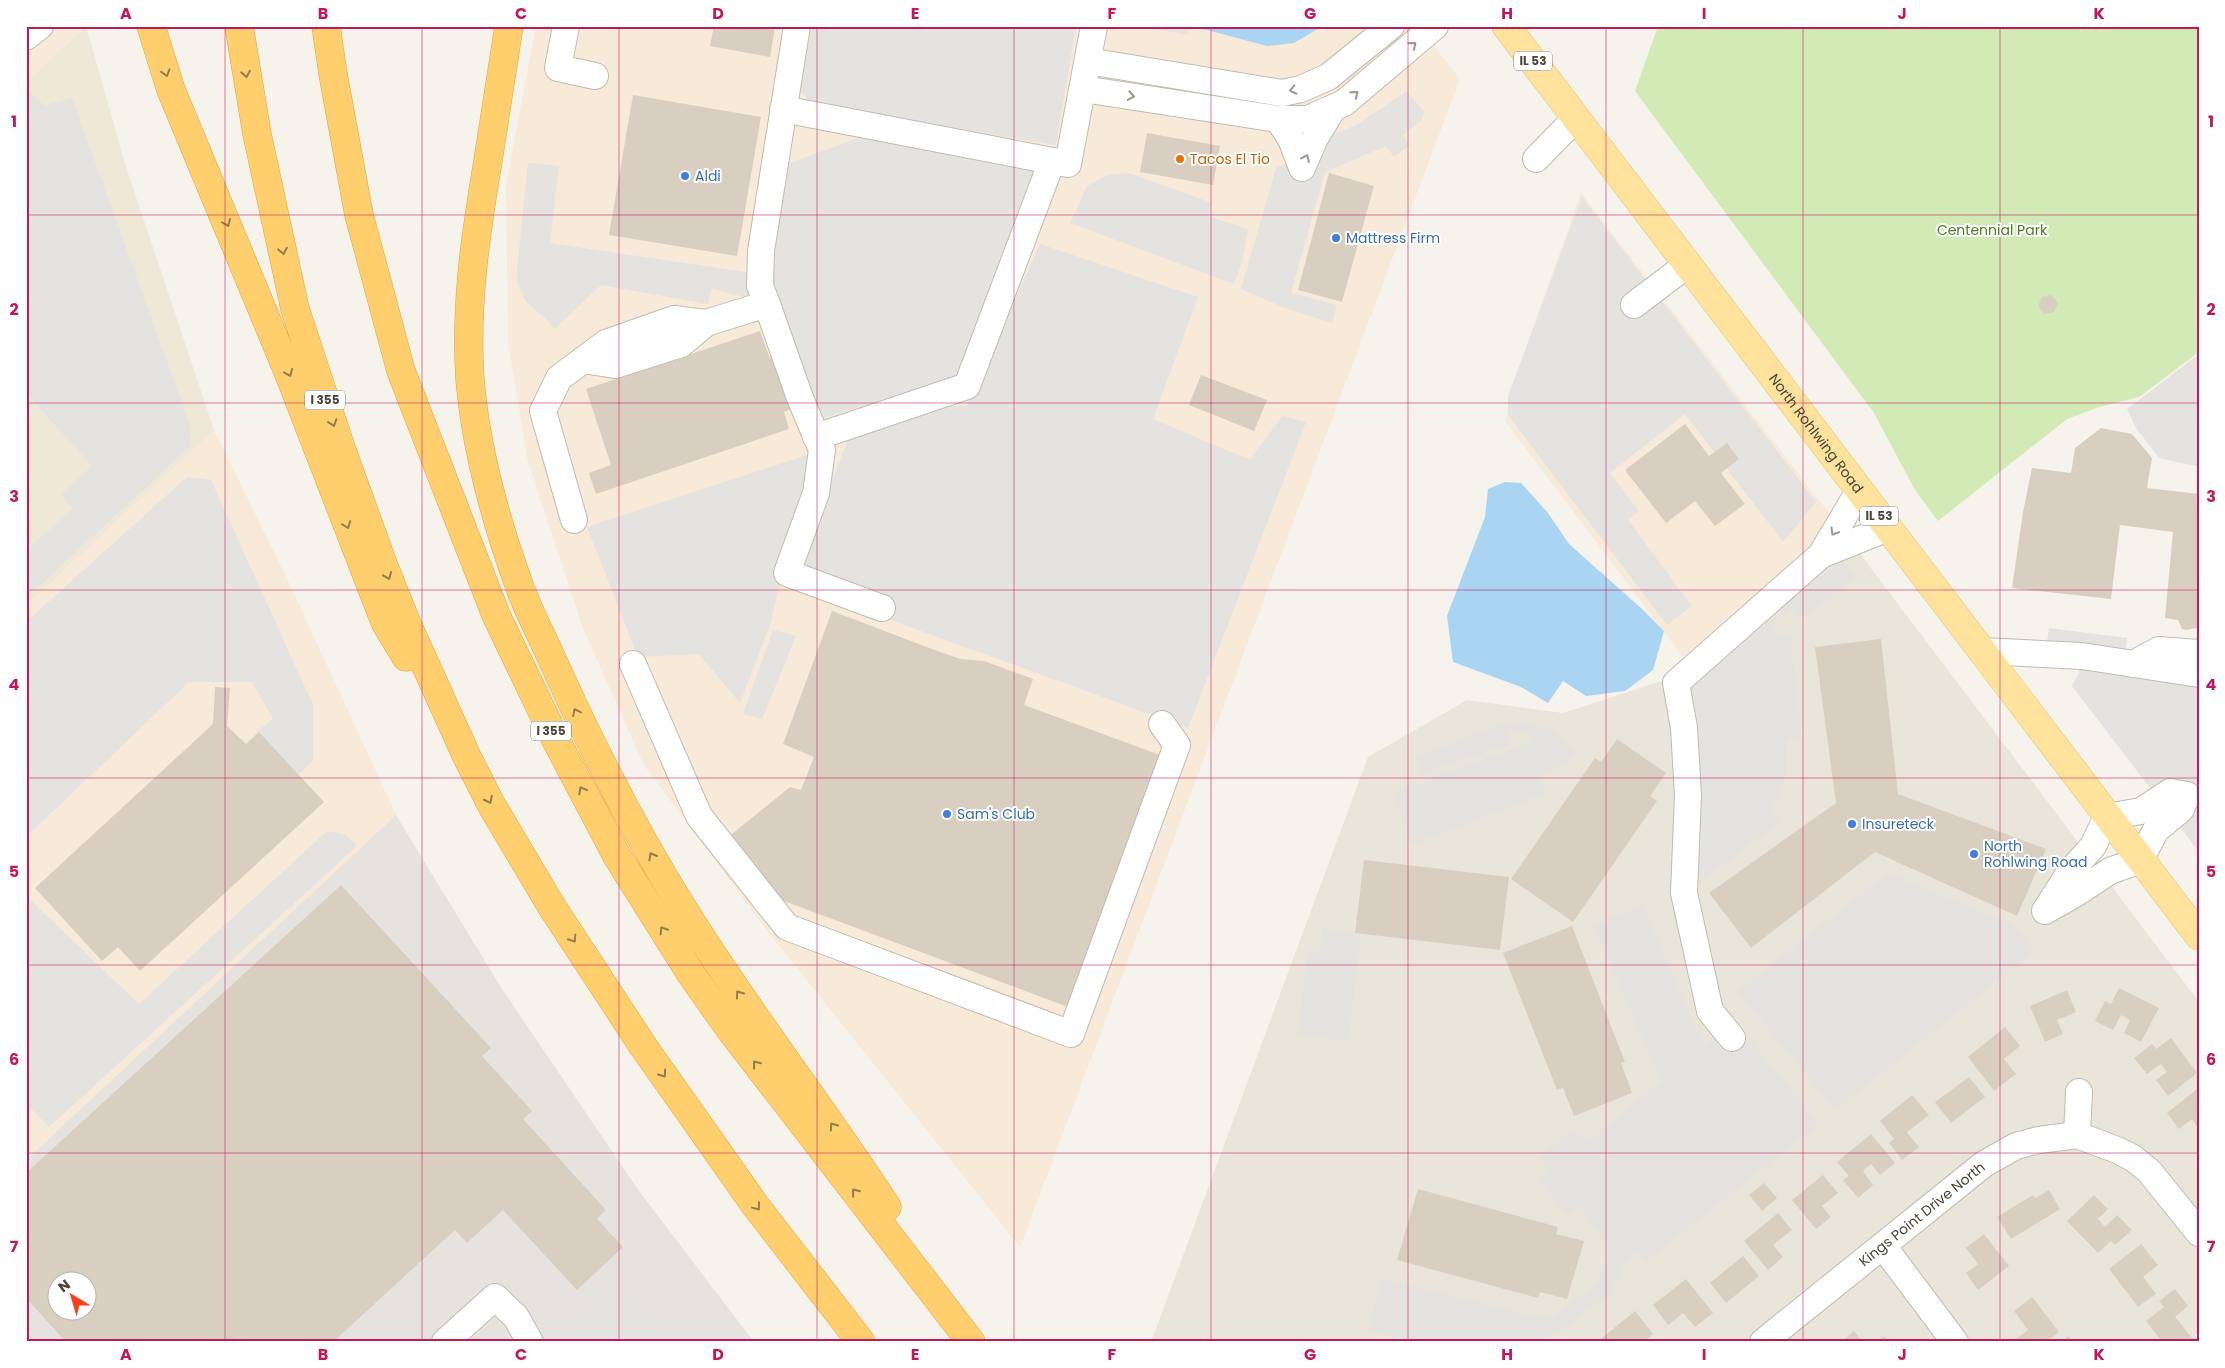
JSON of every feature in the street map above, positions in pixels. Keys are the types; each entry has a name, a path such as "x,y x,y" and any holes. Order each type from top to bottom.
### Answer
{"highway":[{"path":"151,26 158,42 171,90 289,374 385,622 467,757"},
{"name":"I 355","path":"239,26 257,134 294,309 384,567 407,624 467,757 492,806 552,907 643,1046 755,1205 861,1342"},
{"name":"I 355","path":"326,26 359,215 402,371 496,615 556,740 617,856 691,974 729,1028 971,1342"},
{"path":"509,26 470,276 470,380 478,443 518,584 576,713 644,843 685,912 734,986 856,1160 976,1342"}],"main road":[{"name":"North Rohlwing Road","path":"1506,26 2199,936"}],"street":[{"path":"26,36 40,26"},
{"path":"566,26 558,68 595,76"},
{"path":"798,26 760,252 760,286 800,398 822,450 816,493 787,573 882,608"},
{"path":"783,109 1068,164 1094,26"},
{"path":"1088,61 1282,93 1300,89 1328,77 1391,26"},
{"path":"1083,89 1278,119 1308,119 1332,110 1344,103 1436,26"},
{"path":"1278,119 1291,139 1302,168 1315,138 1332,110"},
{"path":"1536,159 1576,118"},
{"path":"816,437 968,386 1052,161"},
{"path":"1634,305 1688,264"},
{"path":"574,520 543,410 559,378 606,343 674,319 706,323 767,304"},
{"path":"1732,1038 1710,1011 1684,893 1688,795 1684,728 1676,683 1821,555 1860,491"},
{"path":"1821,555 1888,528"},
{"path":"2132,664 2159,650 2199,653"},
{"path":"1982,651 2082,656 2199,674"},
{"path":"633,664 699,816 787,927 1070,1034 1177,744 1162,724"},
{"path":"2170,792 2187,795 2181,809 2156,830 2140,860 2110,871 2045,911 2070,872 2093,846 2107,817 2142,811 2170,792"},
{"path":"2079,1092 2089,1140 2133,1158 2149,1171 2199,1233"},
{"name":"Kings Point Drive North","path":"1763,1342 1984,1164 2000,1154 2016,1146 2039,1140 2089,1140"},
{"path":"1883,1246 1955,1342"},
{"path":"445,1342 495,1297 516,1317 530,1342"}],"shaded area":[{"path":"26,26 86,26 26,83"},
{"path":"86,26 127,170 214,430 26,606 26,83"},
{"path":"536,26 1418,26 1460,79 1020,1247 765,928 644,765 583,628 527,457 508,343 506,185"},
{"path":"812,26 1076,26 1056,145 811,103 800,90"},
{"path":"1141,26 1188,26 1187,35"},
{"path":"29,91 46,107 49,104 72,98 190,425 190,447 26,598 26,550 73,509 61,494 92,466 26,393 26,94"},
{"path":"1407,91 1424,112 1421,121 1403,135 1410,145 1394,157 1386,146 1325,172 1291,293 1337,305 1332,323 1285,308 1241,289 1276,168 1321,150 1322,139 1356,125"},
{"path":"875,132 1035,172 964,374 805,424 749,298 711,289 708,304 601,285 555,329 526,302 516,279 528,163 559,166 550,243 765,275 784,165"},
{"path":"1129,173 1212,203 1208,216 1248,229 1242,262 1234,284 1070,223 1087,186 1108,175"},
{"path":"1581,193 1842,530 1683,657 1505,421 1525,350"},
{"path":"1582,197 1816,502 1783,542 1685,414 1610,473 1639,511 1628,520 1692,606 1667,625 1508,415 1508,396"},
{"path":"1040,244 1198,297 1153,419 1250,460 1282,416 1306,422 1188,728 791,584 849,437 941,406 967,406"},
{"path":"2199,354 2199,466 2159,458 2136,428 2127,409"},
{"path":"214,430 290,585 396,815 26,1160 26,606"},
{"path":"813,453 770,625 740,703 699,654 638,657 587,527"},
{"path":"187,477 211,480 313,705 313,761 299,774 256,732 273,719 252,682 189,682 26,837 26,622"},
{"path":"1842,530 2199,1002 2199,1342 1151,1342 1368,757 1467,700 1563,713 1662,681"},
{"path":"1842,559 1857,577 1800,620 1792,609 1773,622 1775,636 1790,634 1802,737 1787,739 1785,777 1778,798 1771,810 1780,822 1705,879 1695,866 1688,680"},
{"path":"2049,628 2127,638 2125,653 2199,648 2199,852 2072,686 2079,673 2077,666 2047,642"},
{"path":"773,630 796,636 762,719 743,714"},
{"path":"1504,723 1526,723 1555,731 1576,754 1565,763 1540,776 1547,793 1411,845 1393,792 1535,741 1529,734 1506,730 1511,744 1421,774 1416,757"},
{"path":"396,815 502,989 639,1191 754,1342 26,1342 26,1160"},
{"path":"327,831 346,835 357,846 49,1127 26,1104 26,896 139,1004"},
{"path":"1888,873 2013,925 2034,951 1835,1110 1738,991"},
{"path":"1642,904 1704,1046 1734,1021 1819,1124 1647,1261 1638,1251 1626,1261 1610,1294 1559,1332 1534,1342 1412,1342 1368,1329 1382,1278 1540,1319 1554,1316 1594,1285 1600,1277 1609,1255 1603,1238 1579,1205 1567,1214 1538,1180 1549,1170 1539,1157 1574,1129 1587,1143 1661,1081 1594,927"},
{"path":"1323,928 1361,934 1348,1042 1298,1034 1308,951 1320,951"},
{"path":"617,1285 668,1341 673,1340 681,1333 690,1342 552,1342 562,1338"}],"green space":[{"name":"Centennial Park","path":"1658,26 2199,26 2199,352 2139,397 2099,407 2067,419 1938,521 1915,490 1874,413 1635,91"}],"water":[{"path":"1192,26 1323,26 1294,43 1267,46"},
{"path":"1505,482 1521,483 1548,513 1569,544 1664,631 1653,670 1625,691 1586,696 1563,681 1548,703 1521,687 1453,662 1447,616 1485,517 1488,489"}],"building":[{"path":"714,26 775,26 770,57 710,46"},
{"name":"Aldi","path":"633,95 761,117 737,256 609,235"},
{"name":"Tacos El Tio","path":"1147,133 1220,146 1213,185 1140,172"},
{"name":"Mattress Firm","path":"1329,173 1374,186 1342,302 1298,290"},
{"path":"2051,295 2058,303 2054,312 2044,314 2038,306 2042,297"},
{"path":"760,331 770,359 778,357 795,407 784,412 789,429 596,494 589,473 611,465 586,389 640,371 630,340 673,360"},
{"path":"1201,375 1267,400 1254,431 1189,405"},
{"path":"1685,424 1709,456 1727,443 1739,459 1721,473 1745,504 1715,526 1695,501 1666,523 1625,470"},
{"path":"2101,428 2132,434 2152,458 2147,488 2199,494 2199,630 2196,628 2182,629 2178,620 2165,618 2173,532 2120,525 2111,599 2012,588 2023,512 2032,468 2071,473 2075,448"},
{"name":"Sam's Club","path":"832,611 940,652 961,659 984,661 1033,679 1024,705 1160,755 1068,1007 776,898 727,838 790,787 801,790 814,757 783,744"},
{"path":"1881,639 1898,794 2046,849 2017,916 1875,852 1751,948 1709,893 1836,803 1815,647"},
{"path":"215,687 230,688 227,726 246,744 259,732 324,802 140,971 118,947 102,961 35,888 213,724"},
{"path":"1617,739 1666,773 1650,796 1657,801 1573,922 1511,879 1595,758 1601,762"},
{"path":"1364,860 1509,877 1500,950 1355,933"},
{"path":"341,885 491,1048 482,1056 532,1111 523,1119 606,1210 597,1219 623,1247 577,1290 503,1210 467,1243 455,1230 333,1342 66,1342 26,1298 26,1173"},
{"path":"1572,926 1625,1062 1621,1063 1632,1093 1574,1116 1563,1088 1557,1090 1503,953"},
{"path":"2119,988 2159,1008 2141,1042 2124,1033 2130,1020 2121,1015 2113,1030 2095,1021 2105,1001 2111,1004"},
{"path":"2067,990 2076,1012 2057,1020 2063,1034 2045,1042 2030,1006"},
{"path":"2005,1027 2020,1046 2004,1059 2016,1074 1994,1091 1968,1057"},
{"path":"2171,1038 2197,1073 2168,1096 2156,1080 2167,1072 2161,1064 2147,1074 2134,1058 2152,1044 2156,1049"},
{"path":"1969,1077 1985,1097 1951,1123 1935,1102"},
{"path":"2197,1089 2199,1129 2192,1119 2179,1129 2167,1113"},
{"path":"1912,1095 1929,1115 1907,1132 1919,1147 1902,1160 1889,1143 1894,1139 1880,1121"},
{"path":"1871,1134 1895,1163 1880,1175 1871,1164 1863,1171 1873,1185 1858,1198 1843,1180 1849,1176 1837,1162"},
{"path":"1823,1175 1838,1193 1822,1206 1831,1217 1816,1229 1792,1200"},
{"path":"1764,1183 1777,1198 1762,1211 1749,1195"},
{"path":"1418,1189 1558,1227 1556,1234 1584,1241 1567,1299 1540,1292 1538,1298 1397,1260"},
{"path":"2049,1190 2060,1209 2011,1239 1997,1217 2033,1195 2035,1198"},
{"path":"2094,1195 2108,1209 2098,1219 2105,1227 2117,1215 2132,1230 2115,1245 2111,1241 2098,1253 2067,1221"},
{"path":"1778,1213 1792,1230 1773,1245 1783,1257 1768,1270 1744,1241"},
{"path":"1984,1234 2009,1266 1978,1290 1966,1273 1978,1264 1966,1248"},
{"path":"2141,1244 2158,1265 2143,1277 2156,1294 2138,1307 2109,1269"},
{"path":"1743,1256 1759,1276 1726,1303 1710,1283"},
{"path":"1686,1279 1713,1313 1695,1327 1683,1313 1668,1325 1653,1305"},
{"path":"2175,1289 2188,1306 2175,1317 2192,1338 2187,1342 2162,1342 2146,1321 2164,1307 2159,1301"},
{"path":"2032,1297 2059,1332 2046,1342 2018,1342 2016,1339 2028,1330 2014,1311"},
{"path":"1635,1311 1653,1334 1643,1342 1605,1342 1602,1338"},
{"path":"1854,1331 1863,1342 1841,1342"},
{"path":"1884,1336 1889,1342 1876,1342"},
{"path":"2068,1336 2073,1342 2061,1342"}],"place":[{"name":"Tacos El Tio","path":"1180,159"},
{"name":"Aldi","path":"685,176"},
{"name":"Mattress Firm","path":"1336,238"},
{"name":"Sam's Club","path":"947,814"},
{"name":"Insureteck","path":"1852,824"},
{"name":"North Rohlwing Road","path":"1974,854"}]}
